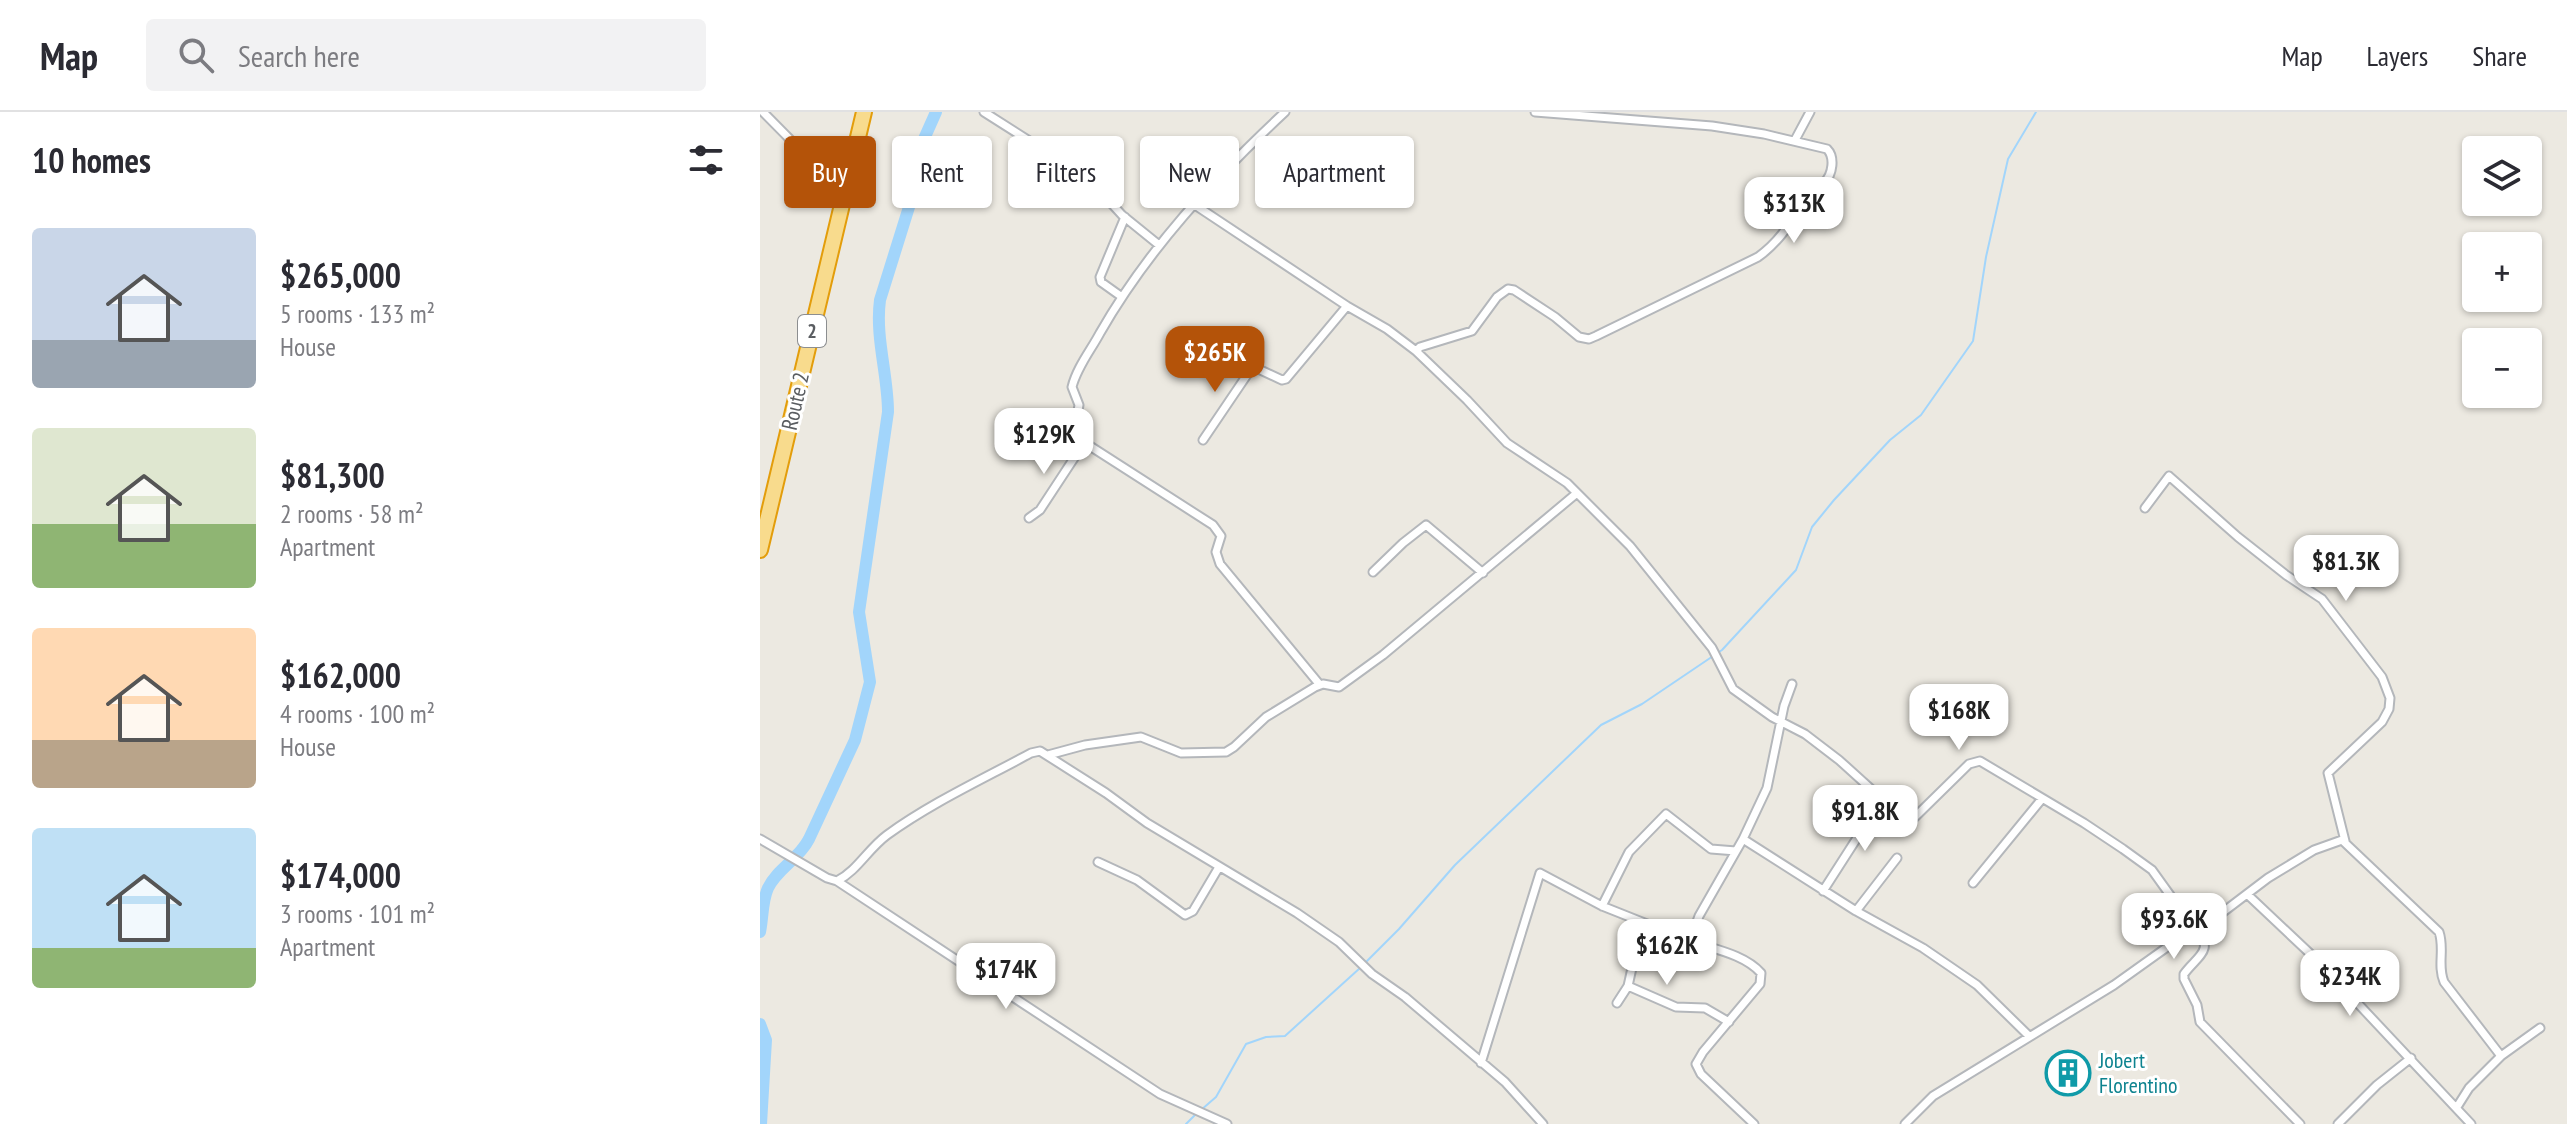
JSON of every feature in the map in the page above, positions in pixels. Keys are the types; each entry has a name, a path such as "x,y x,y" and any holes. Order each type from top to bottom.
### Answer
{"highway":[{"name":"Route 2","path":"858,136 864,112"},
{"name":"Route 2","path":"760,550 841,208"}],"street":[{"path":"763,112 787,136"},
{"path":"984,112 1089,179 1125,217 1159,245"},
{"path":"1239,156 1285,112"},
{"path":"1416,351 1420,347 1472,331 1497,297 1508,289 1555,317 1579,337 1589,339 1771,248 1809,195 1827,181 1830,171 1831,151 1795,140 1712,126 1535,112"},
{"path":"1795,140 1810,112"},
{"path":"1029,518 1040,510 1080,449 1075,428 1079,405 1073,383 1122,297 1159,245 1192,208"},
{"path":"1200,208 1416,351 1507,443 1567,483 1630,546 1712,648 1733,689 1772,717 1805,734 1902,817 1911,819 1969,764 1980,761 2084,823 2152,870 2174,903 2203,937 2203,953 2187,970 2184,979 2197,1005 2200,1022 2300,1124"},
{"path":"1122,297 1101,282 1100,277 1125,217"},
{"path":"1237,359 1282,380 1286,379 1347,306"},
{"path":"1203,440 1253,366"},
{"path":"1079,439 1213,525 1221,536 1216,552 1220,564 1320,685"},
{"path":"2145,508 2169,476 2238,537 2322,599 2382,677 2390,698 2389,709 2382,722 2328,773 2345,841 2361,860 2439,932 2443,946 2440,972 2444,982 2501,1056"},
{"path":"1048,755 1085,745 1141,737 1181,753 1226,752 1266,717 1320,685 1339,687 1383,655 1577,493"},
{"path":"1373,572 1426,525 1483,573"},
{"path":"1690,941 1699,916 1743,839 1767,788 1792,684"},
{"path":"837,881 847,876 887,835 946,799 1040,751 1147,823 1297,913 1339,942 1372,974 1405,997 1505,1082 1543,1124"},
{"path":"1823,891 1882,799"},
{"path":"1973,883 2041,800"},
{"path":"1602,906 1629,852 1666,814 1711,849 1736,851"},
{"path":"760,839 837,881 1160,1094 1227,1124"},
{"path":"1743,839 1856,911 1923,948 1977,985 2029,1036"},
{"path":"1905,1124 1933,1096 2114,985 2210,922 2268,878 2314,850 2345,841"},
{"path":"1856,911 1897,858"},
{"path":"1098,862 1137,880 1185,915 1193,911 1219,867"},
{"path":"1481,1063 1540,873 1602,906 1728,953 1761,973 1760,984 1698,1059 1697,1069 1754,1124"},
{"path":"2248,895 2318,961 2471,1124"},
{"path":"1617,1003 1628,986 1642,923"},
{"path":"1628,986 1676,1007 1705,1008 1729,1022"},
{"path":"2457,1107 2469,1088 2501,1056 2540,1028"},
{"path":"2338,1124 2377,1085 2411,1058"}],"waterway":[{"path":"760,932 768,888 809,839 855,740 870,682 859,612 888,412 879,328 880,300 914,191 924,139 936,112"},
{"path":"1364,964 1455,865 1601,725 1642,704 1722,650 1796,570 1812,527 1834,500 1890,440 1921,415 1973,341 1986,257 2008,159 2036,112"},
{"path":"1201,1110 1216,1097 1246,1044 1266,1037 1285,1036 1360,968"},
{"path":"760,1024 766,1040 761,1124"},
{"path":"1186,1124 1196,1114"}],"place":[{"name":"Jobert Florentino","path":"2068,1073"}]}
